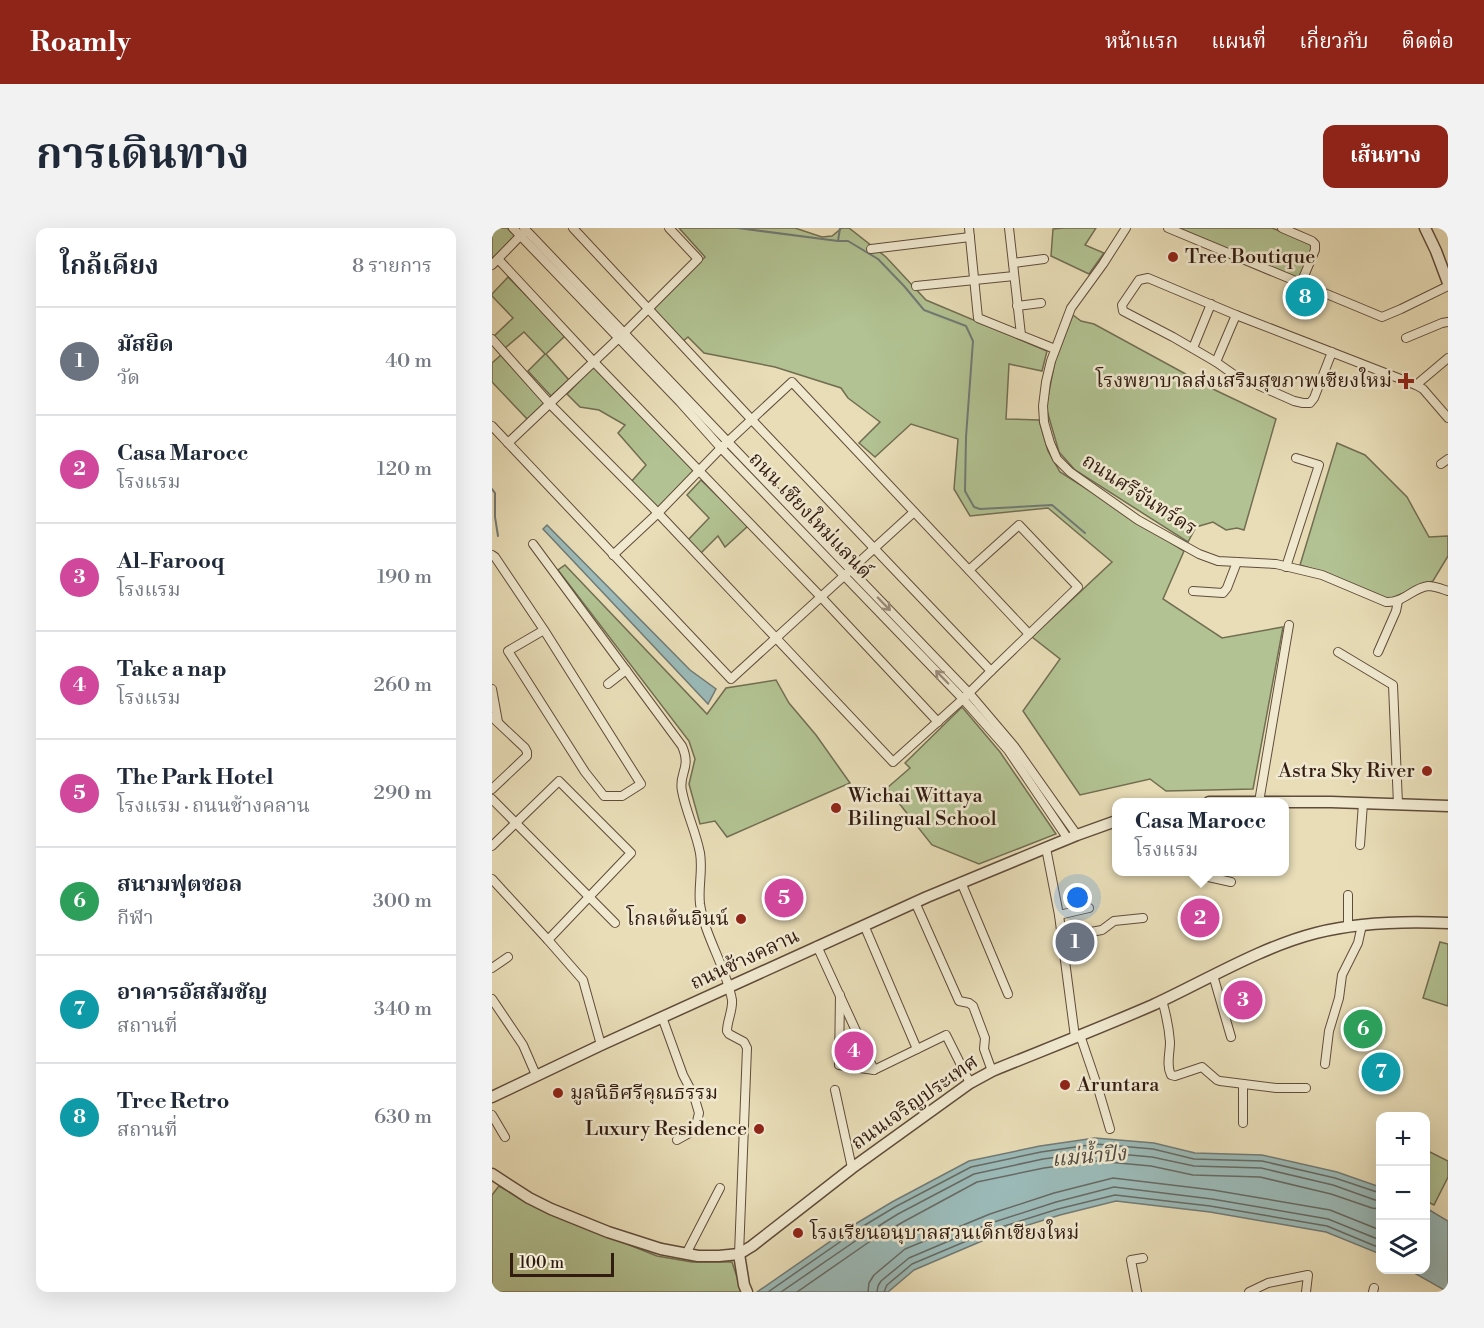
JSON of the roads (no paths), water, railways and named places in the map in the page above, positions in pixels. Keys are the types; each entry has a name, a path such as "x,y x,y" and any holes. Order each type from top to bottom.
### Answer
{"street":[{"name":"ถนน เชียงใหม่แลนด์","path":"513,228 525,230 724,445 1014,746 1073,837"},
{"path":"573,228 991,671"},
{"path":"508,443 698,260 669,228"},
{"path":"871,249 976,228"},
{"path":"1009,228 1021,335"},
{"name":"ถนนศรีจันทร์ดร","path":"1126,228 1071,308 1055,348 1046,382 1043,406 1044,422 1057,459 1070,472 1138,519 1199,554 1218,561 1276,564 1322,575 1386,602 1398,600"},
{"path":"1168,228 1382,317 1448,284 1425,228"},
{"path":"1282,228 1314,244 1315,250 1301,283"},
{"path":"525,230 495,262 699,470 938,722"},
{"path":"969,231 978,318 1055,348"},
{"path":"1013,263 1044,259"},
{"path":"916,286 1014,276"},
{"path":"1332,352 1314,398 1307,404 1287,398 1233,374 1193,348 1123,311 1122,305 1139,280 1148,278 1416,385 1423,389 1447,416"},
{"path":"1017,306 1041,303"},
{"path":"1193,348 1211,304"},
{"path":"1216,362 1236,315"},
{"path":"1406,338 1448,322"},
{"path":"492,339 549,404 658,513 893,762 966,696 1078,587 1019,525 969,570"},
{"path":"1416,385 1448,358"},
{"path":"613,555 658,513 724,445 792,382 1029,634"},
{"path":"492,426 731,679 914,512"},
{"path":"1286,567 1319,465 1296,458"},
{"path":"533,544 682,746 686,757 687,764 681,786 700,854 700,903 708,935 729,988 732,1005 727,1032 744,1042 747,1048 739,1254 745,1288"},
{"path":"492,555 495,556 544,630 640,784 622,796 604,796 585,772 508,651 544,630"},
{"path":"1193,591 1223,593 1237,562"},
{"path":"1378,652 1396,611 1398,600 1426,586 1448,591"},
{"path":"1260,798 1289,625"},
{"path":"1338,652 1393,685 1398,804"},
{"path":"608,684 626,670"},
{"path":"492,689 495,720 527,752 527,756 492,789"},
{"path":"492,846 559,781 631,853 548,940"},
{"path":"492,799 615,923"},
{"path":"1289,802 1448,806"},
{"path":"1360,845 1363,803"},
{"name":"ถนนช้างคลาน","path":"492,1097 915,902 1112,822"},
{"path":"1046,848 1078,1036 1110,1129"},
{"path":"1204,876 1231,882"},
{"path":"492,879 582,981 601,1045"},
{"path":"961,882 1008,994"},
{"path":"1348,895 1348,927"},
{"path":"915,902 959,1001 973,1006 986,1038 984,1049 992,1071"},
{"path":"1059,915 1089,908"},
{"path":"1062,937 1102,930 1114,921 1143,918"},
{"name":"ถนนเจริญประเทศ","path":"739,1254 852,1168 970,1083 992,1071 1162,1000 1280,945 1315,933 1362,925 1408,922 1448,923"},
{"path":"864,925 917,1049"},
{"path":"1326,1064 1329,1031 1339,998 1342,975 1358,943 1362,925"},
{"path":"817,946 874,1070"},
{"path":"492,968 508,957"},
{"path":"1213,975 1232,1036"},
{"path":"840,995 839,1065 874,1070 946,1035 970,1083"},
{"path":"492,999 523,1045 536,1075"},
{"path":"1162,1000 1168,1022 1170,1044 1168,1070 1171,1075 1175,1076 1202,1067 1217,1080 1276,1088 1306,1088"},
{"path":"662,1017 699,1113 694,1130 677,1140"},
{"path":"1243,1084 1243,1123"},
{"path":"835,1090 852,1168"},
{"path":"492,1115 505,1137"},
{"path":"492,1174 530,1198 558,1212 626,1238 661,1249 698,1256 739,1254"},
{"path":"686,1254 720,1188"},
{"path":"1137,1292 1131,1260 1143,1258"},
{"path":"1249,1292 1268,1283 1308,1275 1306,1292"}],"water":[{"path":"547,525 690,670 716,689 708,704 543,529"},
{"name":"แม่น้ำปิง","path":"1095,1138 1154,1143 1195,1153 1262,1155 1337,1172 1376,1186 1376,1252 1326,1232 1210,1212 1116,1201 996,1235 914,1270 888,1292 757,1292 857,1223 969,1161 1040,1146"},
{"path":"1430,1210 1448,1221 1448,1292 1416,1274 1430,1274"}],"waterway":[{"path":"738,228 848,241 878,259 924,310 966,326 973,341 966,437 965,491 974,507 980,509 1052,505 1085,533"},
{"path":"838,241 840,228"},
{"path":"492,489 495,493 498,536"}],"place":[{"name":"Tree Boutique","path":"1173,257"},
{"name":"Tree Retro","path":"1305,297"},
{"name":"โรงพยาบาลส่งเสริมสุขภาพเชียงใหม่","path":"1406,381"},
{"name":"Astra Sky River","path":"1427,771"},
{"name":"Wichai Wittaya Bilingual School","path":"836,808"},
{"name":"The Park Hotel","path":"784,898"},
{"name":"Casa Marocc","path":"1200,918"},
{"name":"โกลเด้นอินน์","path":"741,919"},
{"name":"มัสยิด","path":"1075,942"},
{"name":"Al-Farooq","path":"1243,1000"},
{"name":"สนามฟุตซอล","path":"1363,1029"},
{"name":"Take a nap","path":"854,1051"},
{"name":"อาคารอัสสัมชัญ","path":"1381,1072"},
{"name":"Aruntara","path":"1065,1085"},
{"name":"มูลนิธิศรีคุณธรรม","path":"558,1093"},
{"name":"Luxury Residence","path":"759,1129"},
{"name":"โรงเรียนอนุบาลสวนเด็กเชียงใหม่","path":"798,1233"}]}
